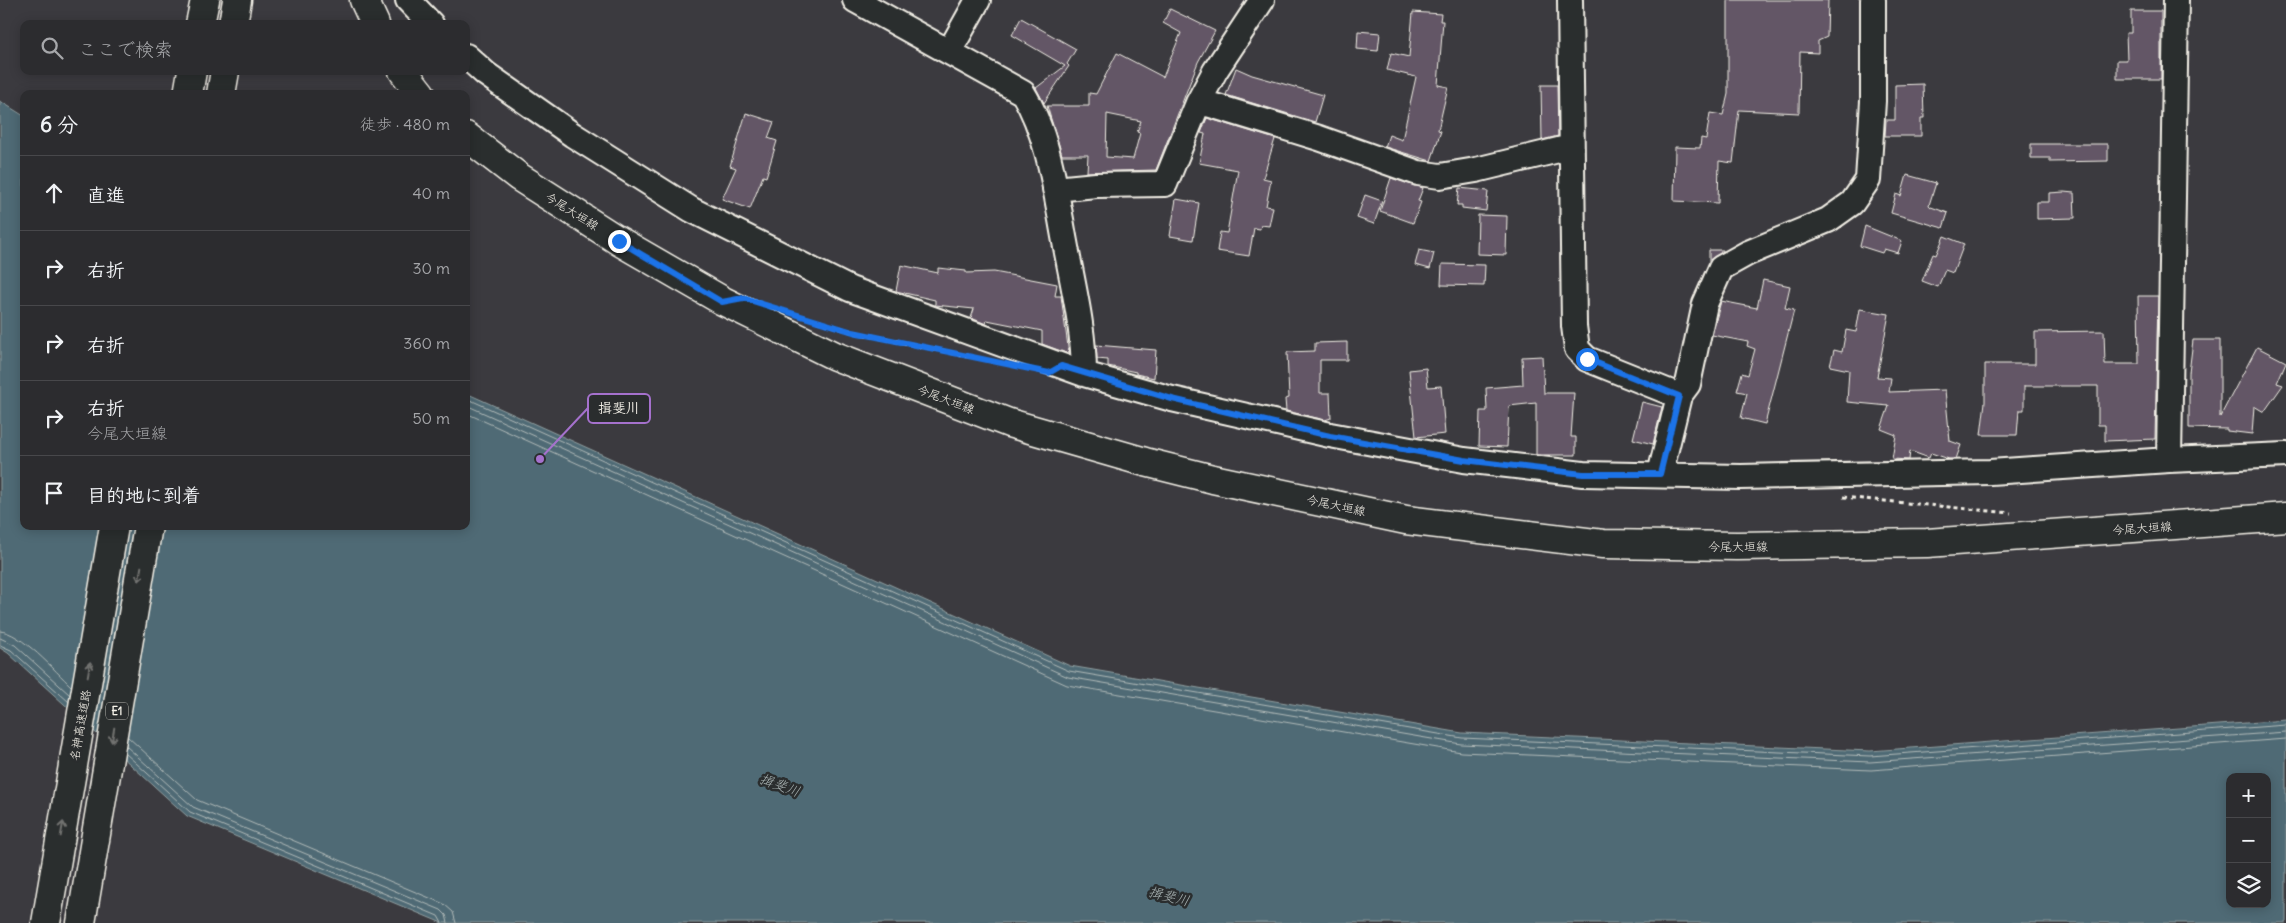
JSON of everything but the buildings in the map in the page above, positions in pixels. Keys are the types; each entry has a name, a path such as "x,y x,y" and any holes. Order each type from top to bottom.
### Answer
{"main road":[{"path":"201,20 205,0"},
{"path":"234,20 237,0"},
{"path":"364,0 373,20"},
{"path":"189,90 191,75"},
{"path":"222,90 224,75"},
{"path":"406,75 418,90"},
{"name":"今尾大垣線","path":"470,139 519,177 619,241 722,302 835,356 968,408 1027,428 1144,462 1213,479 1406,520 1603,544 1737,546 1936,542 2286,517"},
{"name":"名神高速道路","path":"46,923 113,530"},
{"name":"E1","path":"81,923 147,530"}],"street":[{"path":"408,0 427,20"},
{"path":"423,0 430,20"},
{"path":"855,0 1023,93 1033,109 1055,188 1084,341 1084,374"},
{"path":"950,52 978,0"},
{"path":"1055,188 1096,185 1165,184 1198,103 1215,71 1262,0"},
{"path":"1570,0 1574,326 1577,349 1587,359 1679,396"},
{"path":"1660,474 1679,396 1688,384 1706,304 1721,268 1748,253 1828,220 1852,203 1868,180 1873,101 1873,0"},
{"path":"2169,460 2176,0"},
{"path":"470,60 486,74 573,135 692,210 850,289 1084,374 1172,399 1330,436 1464,460 1583,474 1741,477 1990,472 2169,460 2286,455"},
{"path":"1198,103 1211,105 1301,133 1425,174 1440,176 1476,170 1571,147"}],"path":[{"path":"816,320 853,332 974,357"},
{"path":"1838,497 2016,513"}],"water":[{"name":"揖斐川","path":"0,101 20,114 20,530 470,530 470,395 1070,666 1462,733 1870,751 2286,720 2286,923 442,923 187,816 8,653 0,648"}],"place":[{"name":"揖斐川","path":"540,459"}],"route":[{"path":"619,241 722,302 743,298 853,332 1049,373 1061,366 1172,399 1330,436 1464,460 1583,474 1660,474 1679,396 1587,359"}]}
